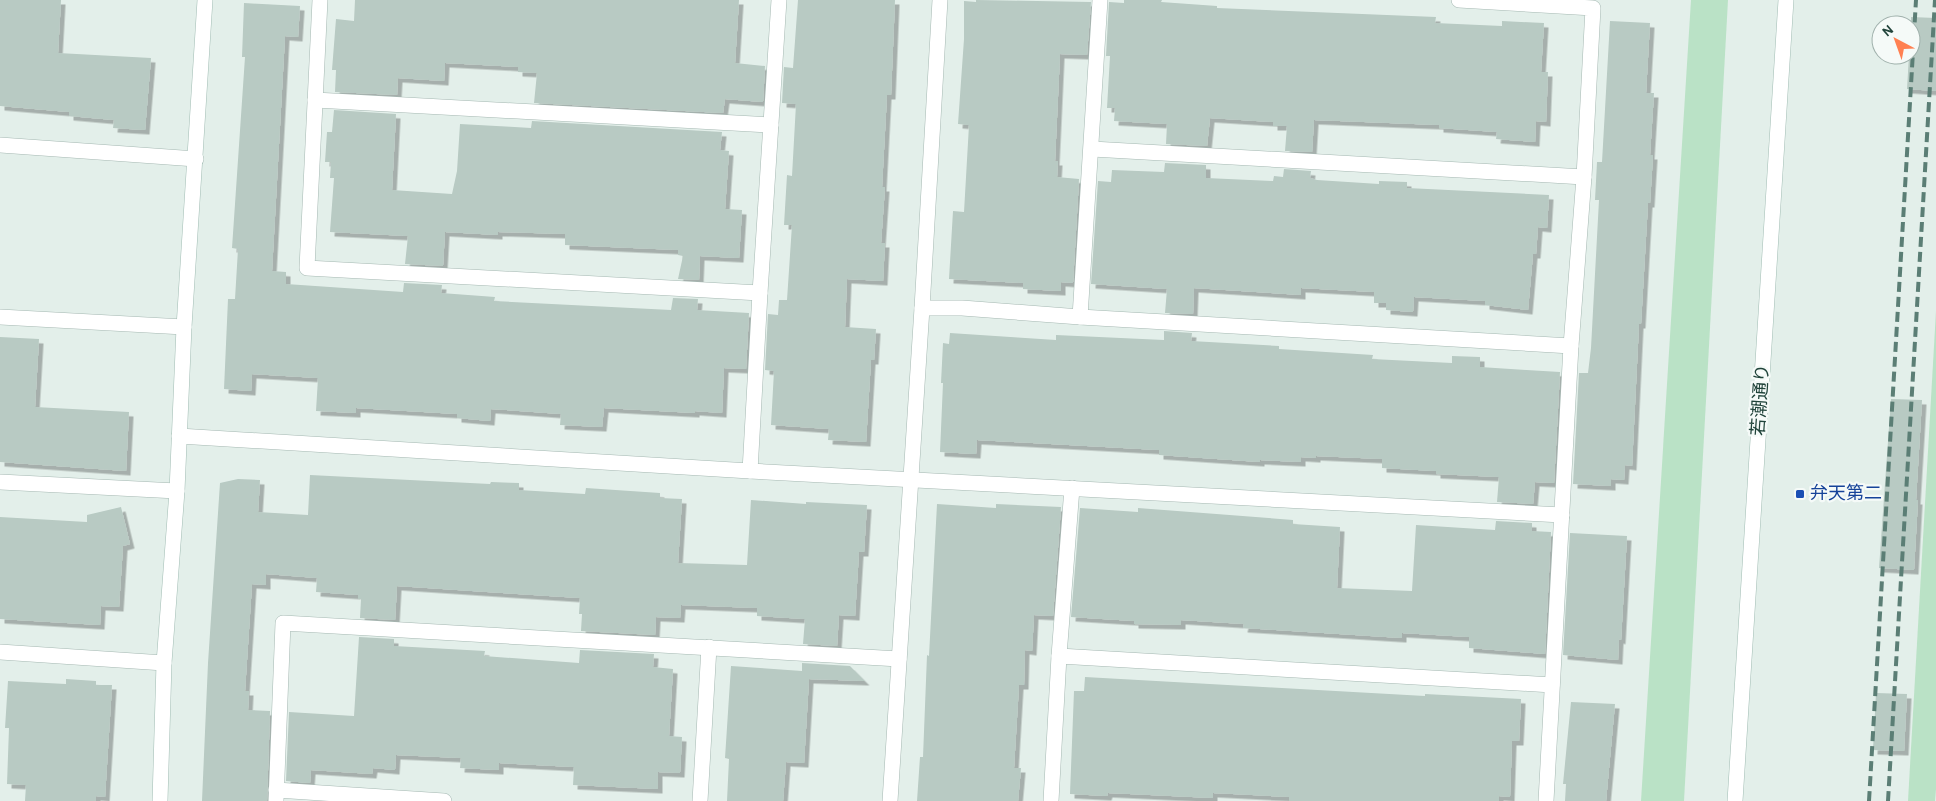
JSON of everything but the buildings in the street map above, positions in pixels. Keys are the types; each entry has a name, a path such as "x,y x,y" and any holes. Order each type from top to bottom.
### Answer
{"street":[{"path":"160,801 164,663 177,491 184,327 205,0"},
{"path":"320,0 307,268 760,293"},
{"path":"750,471 779,0"},
{"path":"890,801 940,0"},
{"path":"1080,318 1100,0"},
{"path":"1459,0 1593,8 1584,177 1571,346 1546,801"},
{"name":"若潮通り","path":"1735,801 1786,0"},
{"path":"315,100 770,125"},
{"path":"0,145 196,159"},
{"path":"1092,149 1584,177"},
{"path":"922,308 962,308 1080,318 1571,346"},
{"path":"0,317 184,327"},
{"path":"179,436 750,471 1562,515"},
{"path":"0,482 177,491"},
{"path":"1051,801 1058,656 1072,488"},
{"path":"444,801 276,796 283,623 899,659"},
{"path":"700,801 709,647"},
{"path":"0,652 164,663"},
{"path":"1058,656 1552,685"}],"green space":[{"path":"1691,0 1728,0 1684,801 1641,801"},
{"path":"1936,311 1936,789 1935,801 1908,801"}],"railway":[{"path":"1869,801 1916,0"},
{"path":"1888,801 1935,0"}],"place":[{"name":"弁天第二","path":"1800,494"}]}
